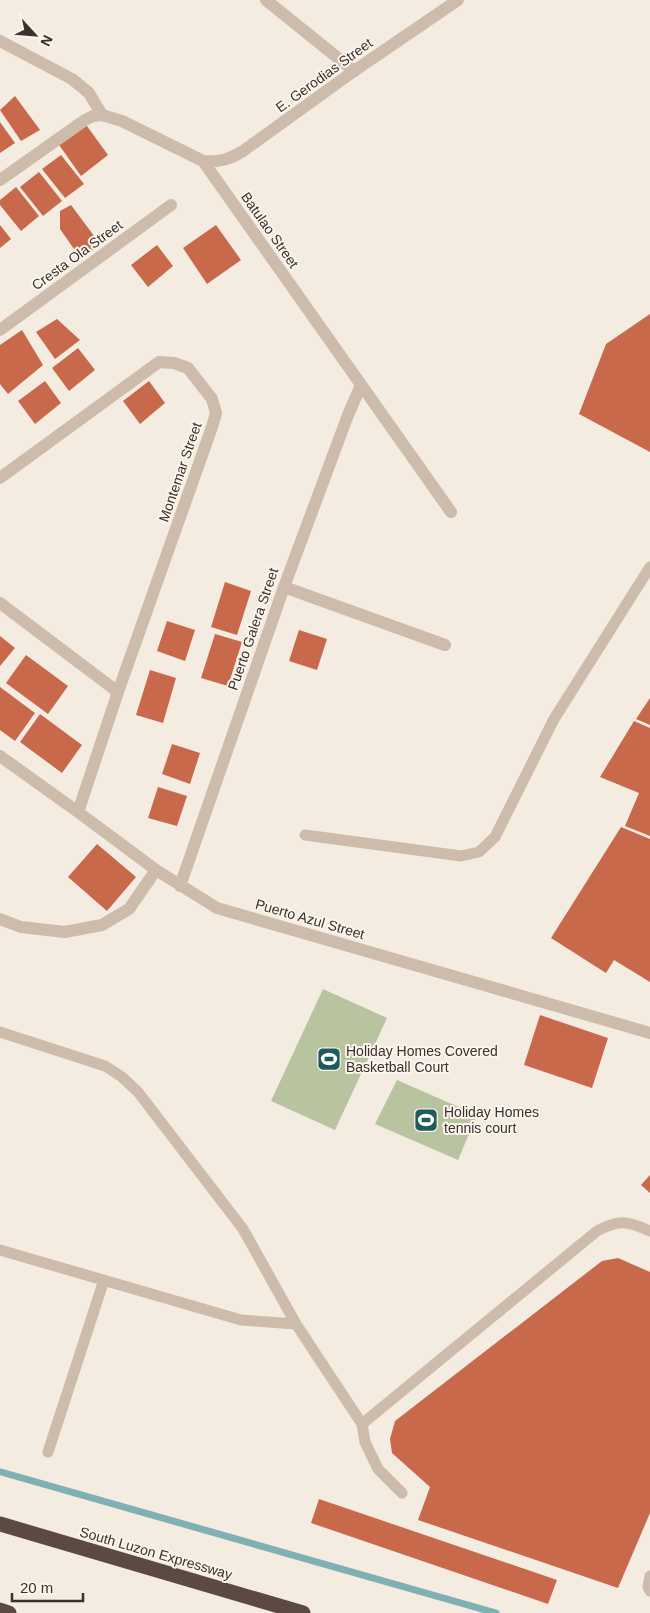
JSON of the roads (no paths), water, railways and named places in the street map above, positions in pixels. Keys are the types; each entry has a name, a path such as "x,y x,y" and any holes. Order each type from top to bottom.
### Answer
{"highway":[{"name":"South Luzon Expressway","path":"0,1524 303,1613"},
{"path":"0,1610 9,1613"}],"street":[{"path":"266,0 354,71"},
{"name":"E. Gerodias Street","path":"203,161 216,162 244,152 354,71 458,0"},
{"path":"0,41 72,79 89,93 102,115 93,116 85,120 0,180"},
{"name":"Batulao Street","path":"102,115 122,121 203,161 451,512"},
{"name":"Cresta Ola Street","path":"0,330 171,206"},
{"name":"Montemar Street","path":"0,478 159,362 174,363 188,368 212,399 216,413 212,427 118,692 78,812"},
{"name":"Puerto Galera Street","path":"180,886 284,587 361,385"},
{"path":"284,587 445,645"},
{"path":"0,603 118,692"},
{"name":"Puerto Azul Street","path":"0,756 156,870 217,908 650,1033"},
{"path":"0,919 21,927 65,932 102,925 128,909 156,870"}],"lane":[{"path":"305,835 461,856 479,852 495,837 554,719 650,567"},
{"path":"0,1032 106,1066 122,1077 138,1092 243,1229 296,1324 362,1424 365,1442 378,1469 402,1492"},
{"path":"362,1424 597,1231 619,1222 650,1231"},
{"path":"0,1250 241,1320 296,1324"},
{"path":"48,1452 104,1280"},
{"path":"650,1576 648,1587 650,1591"}],"waterway":[{"path":"1,1472 496,1613"}],"place":[{"name":"Holiday Homes Covered Basketball Court","path":"329,1059"},
{"name":"Holiday Homes tennis court","path":"426,1120"}]}
